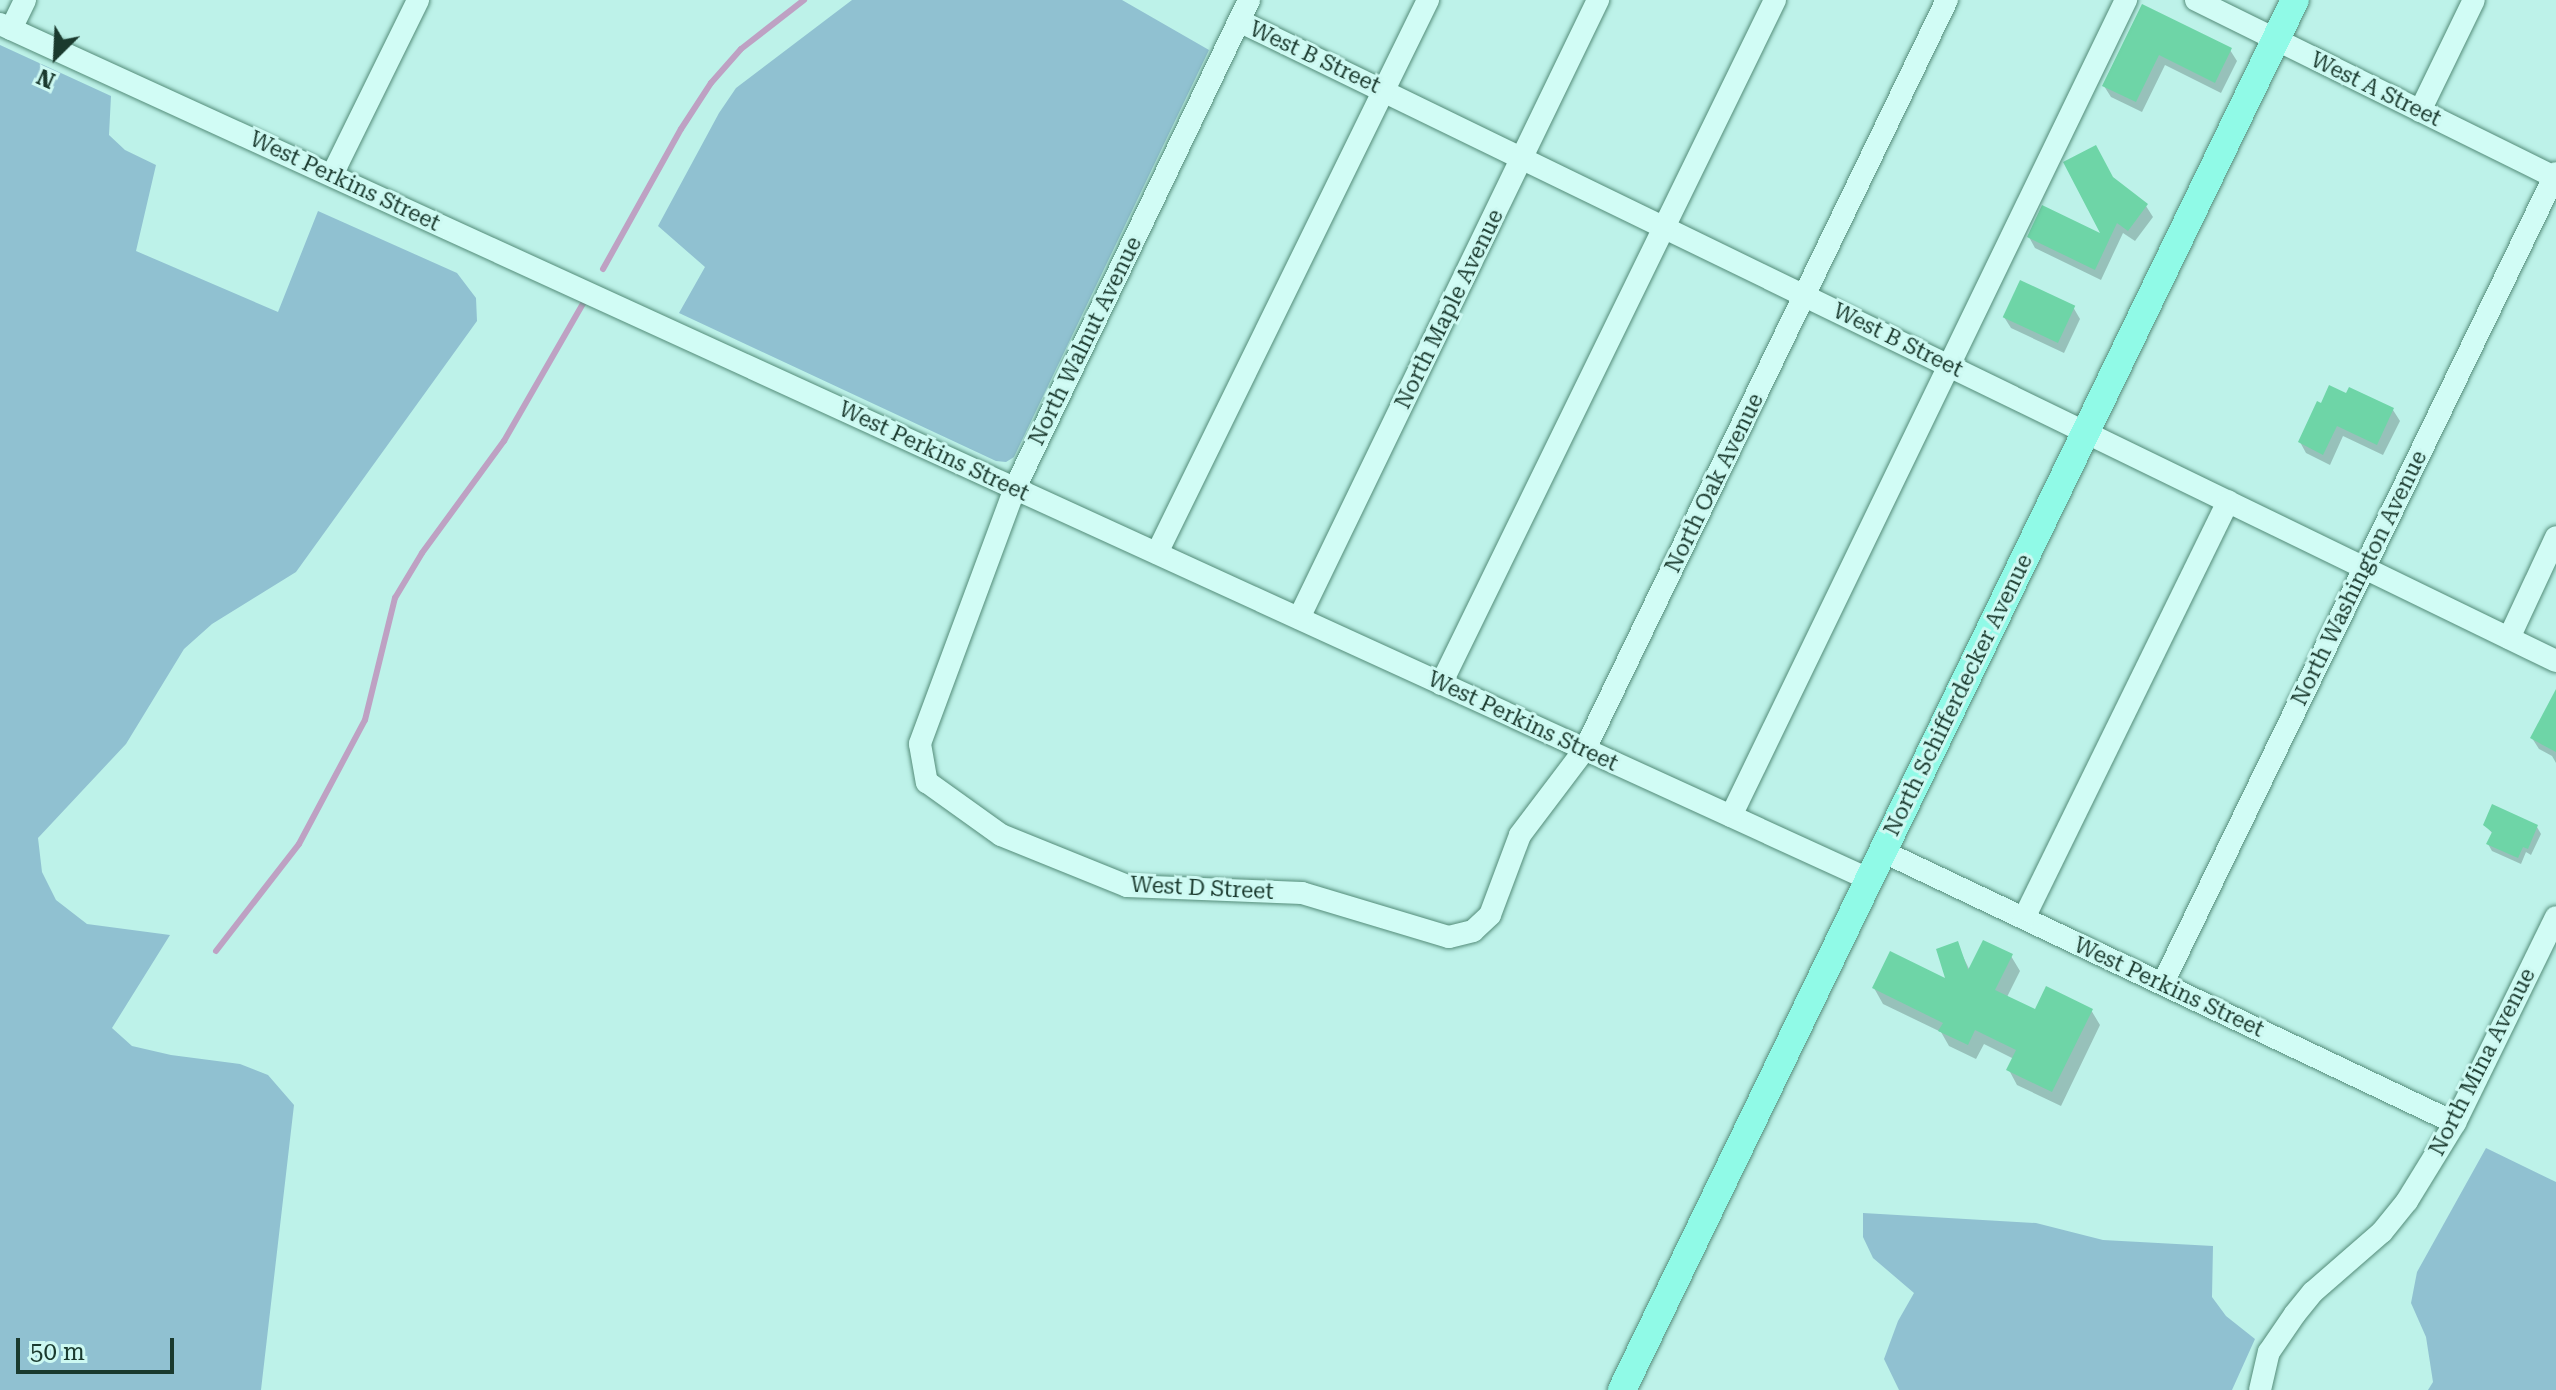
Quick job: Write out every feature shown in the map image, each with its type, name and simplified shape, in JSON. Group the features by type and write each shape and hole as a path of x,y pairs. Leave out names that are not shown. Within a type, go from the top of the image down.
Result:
{"main road":[{"name":"North Schifferdecker Avenue","path":"1622,1390 2295,0"}],"street":[{"path":"5,26 25,0"},
{"path":"332,175 418,0"},
{"name":"North Walnut Avenue","path":"927,782 920,744 1015,488 1249,0"},
{"path":"1157,553 1428,0"},
{"name":"North Maple Avenue","path":"1299,618 1598,0"},
{"path":"1441,684 1667,227 1775,0"},
{"name":"North Oak Avenue","path":"1449,937 1473,931 1490,915 1520,835 1585,749 1947,0"},
{"path":"1731,816 2126,0"},
{"name":"West A Street","path":"2196,0 2555,176"},
{"path":"2420,111 2474,0"},
{"name":"West B Street","path":"1239,21 2556,661"},
{"name":"West Perkins Street","path":"5,26 1868,879"},
{"name":"North Washington Avenue","path":"2163,983 2555,176"},
{"path":"2024,918 2228,501"},
{"path":"2509,638 2556,537"},
{"name":"West D Street","path":"927,782 1001,835 1127,886 1302,893 1449,937"},
{"name":"West Perkins Street","path":"1882,851 2455,1123"},
{"name":"North Mina Avenue","path":"2260,1390 2265,1362 2282,1331 2313,1292 2393,1220 2455,1123 2556,917"}],"shaded area":[{"path":"852,0 1122,0 1209,50 1014,457 1006,462 996,461 679,313 705,267 658,226 719,113 736,88"},
{"path":"0,45 111,96 109,135 125,150 156,165 136,251 278,312 318,211 457,273 476,298 477,321 296,572 212,624 184,649 126,744 38,838 42,872 56,900 87,924 170,935 112,1028 132,1046 171,1055 240,1064 268,1075 294,1105 261,1390 0,1390"},
{"path":"2486,1148 2556,1182 2556,1390 2428,1390 2433,1382 2426,1337 2411,1303 2417,1272"},
{"path":"1863,1213 2036,1223 2103,1240 2213,1246 2212,1297 2226,1316 2255,1339 2232,1390 1899,1390 1884,1359 1898,1321 1914,1293 1873,1258 1863,1237"}],"building":[{"path":"2142,4 2232,48 2215,83 2159,55 2136,102 2102,86"},
{"path":"2096,145 2113,177 2148,204 2128,231 2117,223 2095,270 2027,237 2042,205 2100,233 2063,162"},
{"path":"2020,280 2075,306 2058,343 2003,317"},
{"path":"2329,385 2346,393 2349,387 2394,408 2377,445 2337,426 2323,455 2298,442 2317,401 2321,403"},
{"path":"2556,689 2556,752 2530,738"},
{"path":"2492,804 2538,825 2528,849 2523,847 2518,858 2486,844 2492,832 2483,825"},
{"path":"1983,940 2013,954 1995,990 2035,1009 2046,986 2093,1009 2052,1092 2006,1070 2016,1050 1975,1030 1968,1045 1938,1031 1943,1023 1872,988 1890,951 1945,978 1936,949 1958,941 1968,970"}],"waterway":[{"path":"603,269 681,129 711,83 741,49 804,0"},
{"path":"216,951 299,844 365,720 395,598 422,553 504,441 584,302"}]}
